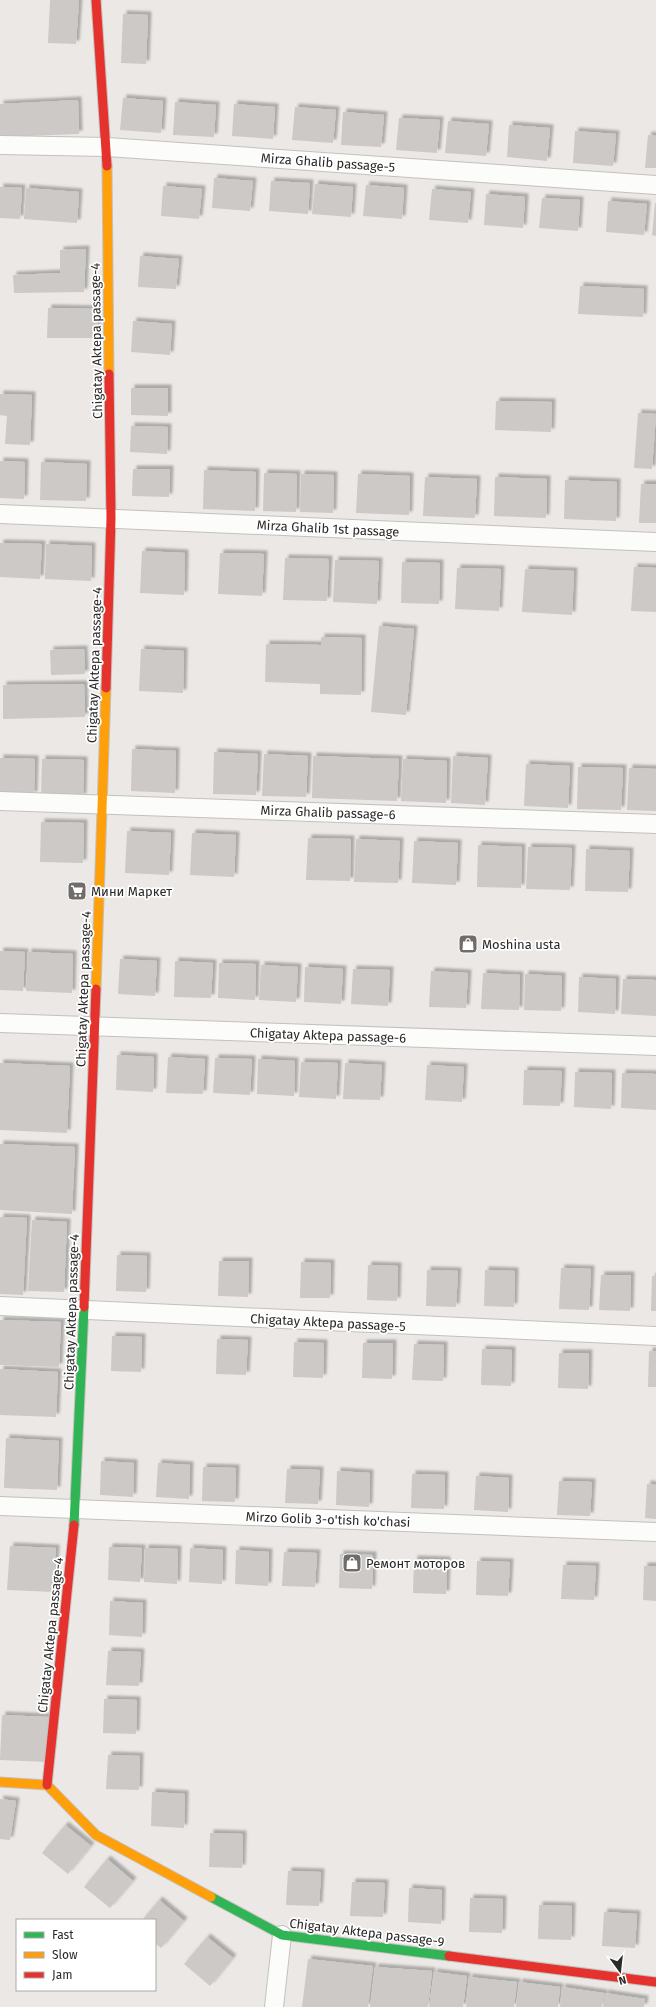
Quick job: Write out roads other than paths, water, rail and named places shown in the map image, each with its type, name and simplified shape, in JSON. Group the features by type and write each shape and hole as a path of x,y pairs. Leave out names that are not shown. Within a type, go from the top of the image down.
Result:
{"street":[{"name":"Chigatay Aktepa passage-4","path":"47,1785 76,1509 103,804 111,518 107,147 96,0"},
{"name":"Mirza Ghalib passage-5","path":"0,145 107,147 656,185"},
{"name":"Mirza Ghalib 1st passage","path":"0,514 656,542"},
{"name":"Mirza Ghalib passage-6","path":"0,801 656,824"},
{"name":"Chigatay Aktepa passage-6","path":"0,1023 656,1046"},
{"name":"Chigatay Aktepa passage-5","path":"0,1306 656,1336"},
{"name":"Mirzo Golib 3-o'tish ko'chasi","path":"0,1506 656,1532"},
{"path":"0,1782 47,1785"},
{"name":"Chigatay Aktepa passage-9","path":"47,1785 96,1835 282,1935 656,1982"},
{"path":"274,2007 282,1935"}],"place":[{"name":"Мини Маркет","path":"77,891"},
{"name":"Moshina usta","path":"468,944"},
{"name":"Ремонт моторов","path":"352,1563"}]}
